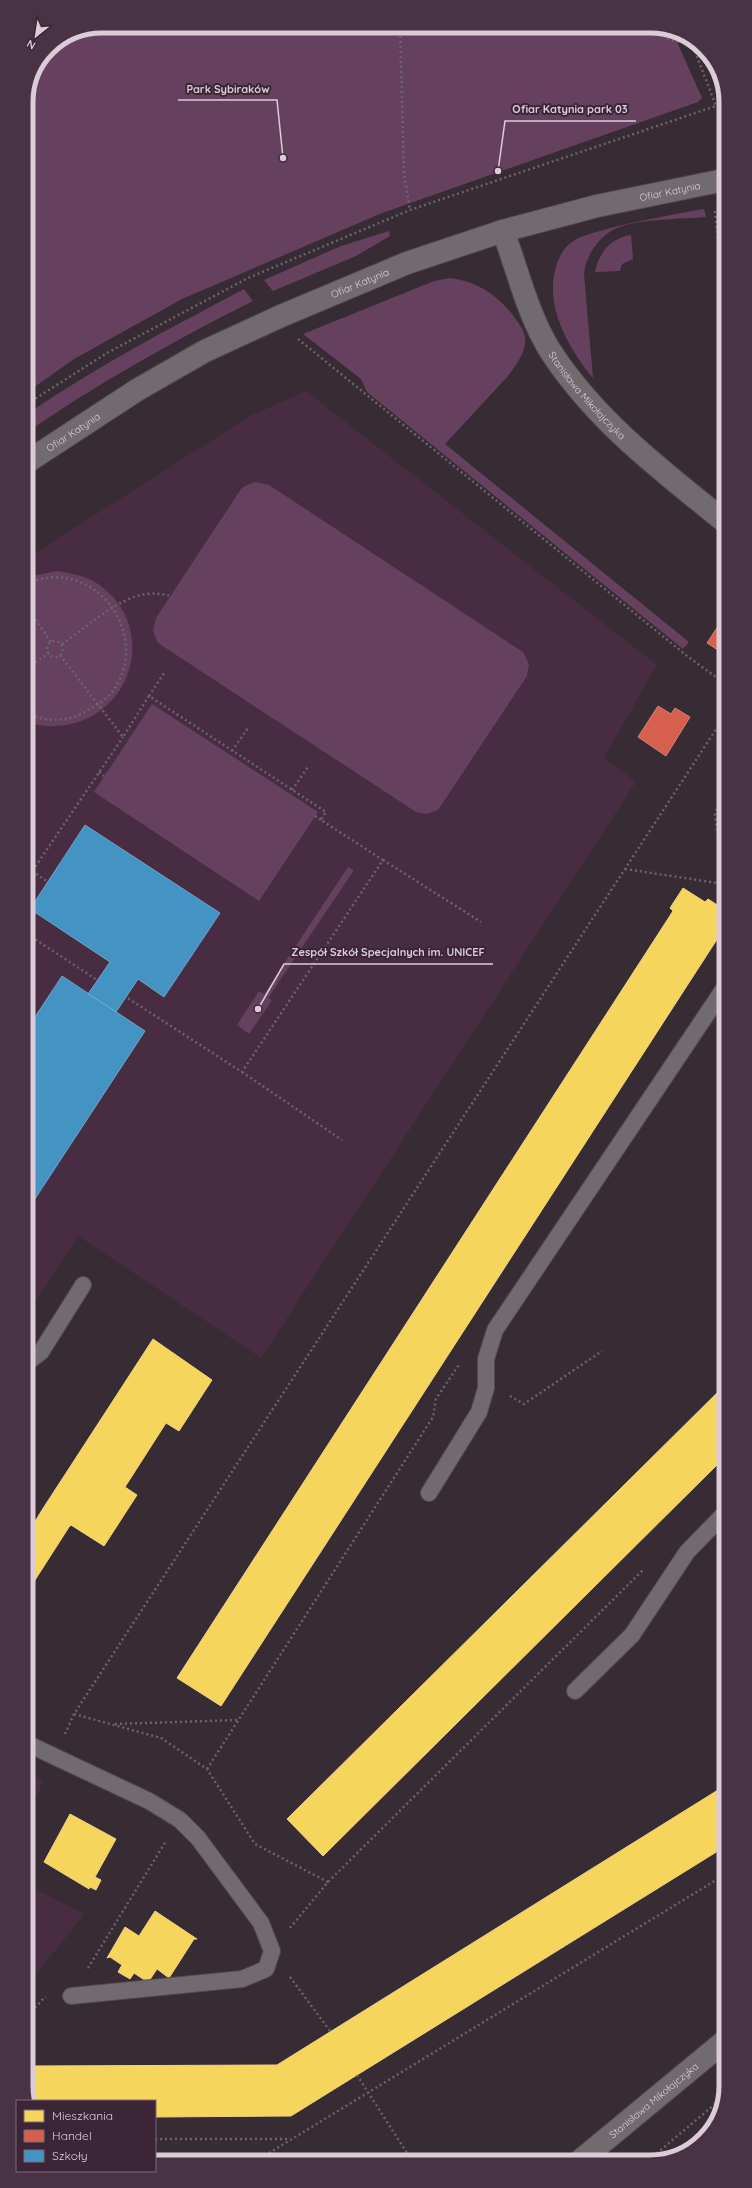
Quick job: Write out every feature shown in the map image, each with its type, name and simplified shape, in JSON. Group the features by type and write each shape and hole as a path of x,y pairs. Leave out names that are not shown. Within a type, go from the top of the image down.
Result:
{"street":[{"name":"Ofiar Katynia","path":"33,458 137,390 205,351 281,316 407,263 503,231 597,206 719,181"},
{"name":"Stanisława Mikołajczyka","path":"503,231 530,310 548,345 593,407 635,448 719,517"},
{"name":"Stanisława Mikołajczyka","path":"587,2155 719,2046"}],"lane":[{"path":"429,1493 479,1412 486,1382 486,1359 495,1330 719,996"},
{"path":"33,1358 41,1352 83,1285"},
{"path":"575,1692 632,1635 687,1552 719,1519"},
{"path":"33,1746 149,1801 180,1820 198,1838 261,1923 272,1951 266,1969 242,1979 71,1996"}],"path":[{"path":"400,33 404,174 410,210"},
{"path":"663,34 667,39 689,45"},
{"path":"33,400 107,353 248,278 410,210 716,106 694,49"},
{"path":"714,206 719,249"},
{"path":"298,339 681,651 719,679"},
{"path":"33,582 57,577 78,581 98,592 114,608 123,628 126,650 122,672 112,692 98,705 76,717 54,720 33,716"},
{"path":"62,644 114,608 135,596 145,594 171,596"},
{"path":"33,616 51,642"},
{"path":"57,641 62,644 63,650 60,655 54,657 49,653 47,647 51,642 57,641"},
{"path":"33,664 49,653"},
{"path":"60,655 122,737"},
{"path":"33,870 164,673"},
{"path":"149,696 326,812 321,820"},
{"path":"328,1882 255,1844 207,1770 161,1738 74,1714 719,725"},
{"path":"232,751 248,728"},
{"path":"292,790 308,767"},
{"path":"99,772 104,776"},
{"path":"719,803 714,814 719,850"},
{"path":"315,816 481,922"},
{"path":"242,1072 383,860"},
{"path":"625,869 719,884"},
{"path":"33,872 48,882"},
{"path":"33,938 97,980"},
{"path":"126,997 242,1072 342,1140"},
{"path":"458,1366 524,1404 602,1351"},
{"path":"330,2031 272,1951 328,1882 647,1565"},
{"path":"112,1724 239,1720"},
{"path":"33,2009 44,1998 71,1996 180,1820"},
{"path":"266,2155 719,1877"},
{"path":"357,2075 409,2155"},
{"path":"656,2154 716,2103"},
{"path":"156,2139 291,2139"}],"shaded area":[{"path":"102,33 655,33 675,37 702,98 698,102 382,213 182,299 74,359 33,388 34,88 38,75 51,56 56,56 56,51 75,38 88,34"},
{"path":"704,209 706,217 648,221 617,228 599,241 590,253 584,274 593,378 575,354 561,326 556,312 553,297 553,282 560,256 569,244 583,236 595,232 640,221"},
{"path":"389,231 390,236 356,256 273,291 264,280 341,246"},
{"path":"631,235 633,259 622,264 620,271 595,272 599,259 611,243 617,239"},
{"path":"450,278 469,282 495,296 509,310 520,325 525,337 525,342 523,353 508,376 445,444 689,642 683,649 367,392 361,379 303,334 434,281"},
{"path":"244,289 253,301 138,363 82,396 33,428 33,410 134,348"},
{"path":"306,391 657,665 604,758 636,782 261,1358 78,1236 33,1306 33,554 250,416"},
{"path":"255,482 269,485 523,652 529,664 527,676 438,810 427,814 416,812 158,643 153,631 156,618 241,489"},
{"path":"57,571 75,574 92,580 102,587 119,605 129,625 132,646 130,668 121,688 108,705 89,718 66,725 56,726 33,723 33,576"},
{"path":"152,704 318,812 259,901 94,792"},
{"path":"348,867 354,870 268,998 272,1000 249,1034 237,1025 259,991 264,994"},
{"path":"33,1775 44,1780 33,1804"},
{"path":"33,1888 85,1914 33,1978"}],"building: Mieszkania":[{"path":"683,888 705,902 708,899 719,906 719,936 221,1706 177,1678 673,911 670,908"},
{"path":"153,1339 212,1380 179,1431 166,1423 125,1487 137,1495 104,1546 71,1525 69,1527 42,1510"},
{"path":"719,1391 719,1463 323,1856 287,1819"},
{"path":"42,1510 69,1527 33,1583 33,1525"},
{"path":"719,1789 719,1850 291,2116 156,2117 156,2100 35,2100 33,2066 277,2065"},
{"path":"70,1814 116,1839 95,1877 101,1880 96,1890 90,1887 89,1889 44,1862"},
{"path":"155,1911 197,1939 194,1939 169,1978 157,1969 147,1984 146,1981 134,1973 130,1979 118,1972 122,1965 110,1957 107,1958 125,1927 139,1936"}],"building: Handel":[{"path":"719,625 719,651 707,643"},
{"path":"658,706 671,714 675,708 690,717 666,756 638,737"}],"building: Szkoły":[{"path":"85,825 220,913 164,997 138,979 116,1012 88,994 110,962 33,911 33,904"},
{"path":"62,976 145,1031 33,1202 33,1020"}],"place":[{"name":"Park Sybiraków","path":"283,158"},
{"name":"Ofiar Katynia park 03","path":"498,171"},
{"name":"Zespół Szkół Specjalnych im. UNICEF","path":"258,1009"}]}
